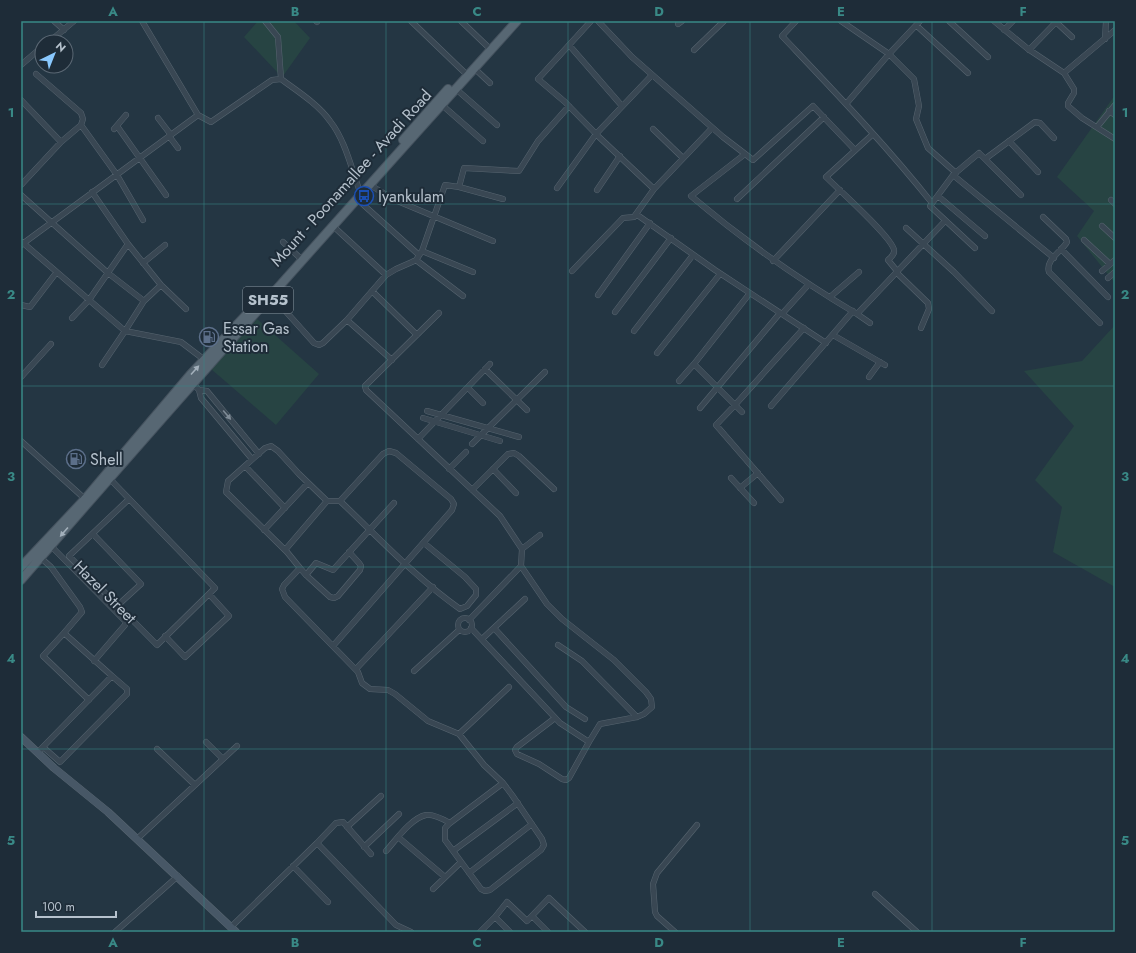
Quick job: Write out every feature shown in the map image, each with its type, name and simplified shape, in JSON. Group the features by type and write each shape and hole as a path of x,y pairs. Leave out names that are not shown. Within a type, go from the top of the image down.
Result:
{"main road":[{"name":"Mount - Poonamallee - Avadi Road","path":"21,580 192,383 207,362 272,296 464,72 510,21"},
{"name":"Mount - Poonamallee - Avadi Road","path":"21,567 37,548 85,499 299,257 359,194 370,185 517,21"}],"street":[{"path":"54,21 64,30"},
{"path":"59,34 74,21"},
{"path":"142,21 198,115 211,122 272,80 281,79 320,109 331,121 345,149 359,194 421,253 473,272"},
{"path":"265,21 278,37 281,79"},
{"path":"411,21 464,72"},
{"path":"461,21 488,46"},
{"path":"591,21 538,79 569,106 654,189"},
{"path":"598,21 632,57 652,75 712,128 753,160 813,106 855,150"},
{"path":"694,50 724,21"},
{"path":"796,21 782,36 902,166 932,203"},
{"path":"841,21 888,54 914,79 919,106 916,119 928,148 954,174 1054,258"},
{"path":"846,104 888,54 917,26 920,21"},
{"path":"949,21 988,57"},
{"path":"994,21 1029,50 1064,73 1074,89 1074,93 1068,102 1068,106 1082,118 1115,139"},
{"path":"1004,30 1013,21"},
{"path":"1105,39 1106,21"},
{"path":"1029,50 1056,22 1072,37"},
{"path":"917,26 968,73"},
{"path":"1064,73 1115,30"},
{"path":"569,45 622,106"},
{"path":"21,65 34,54"},
{"path":"474,68 490,83"},
{"path":"21,186 61,142 81,125 83,118 81,113 36,74"},
{"path":"557,188 596,134 652,75"},
{"path":"456,89 496,125"},
{"path":"21,100 61,142"},
{"path":"1097,127 1115,104"},
{"path":"442,105 483,141"},
{"path":"459,187 464,168 519,171 538,141 569,106"},
{"path":"1109,111 1114,115"},
{"path":"126,115 116,127 140,158 166,196"},
{"path":"198,115 22,243 125,331 181,342 207,362"},
{"path":"737,199 824,117"},
{"path":"158,118 178,148"},
{"path":"985,159 1035,122 1040,123 1054,138"},
{"path":"81,125 117,175 143,220"},
{"path":"572,271 623,218 634,216 636,214 654,189 712,128"},
{"path":"653,130 684,158"},
{"path":"873,134 826,176 886,236 894,248 893,255 888,260 928,303 929,309 921,328"},
{"path":"1009,141 1038,172"},
{"path":"975,248 930,206 954,174 979,153 1021,195"},
{"path":"745,154 691,196 773,261 870,323"},
{"path":"597,190 620,156"},
{"path":"370,185 395,200 493,241"},
{"path":"272,296 314,342 319,345 324,343 347,320 386,275 416,260 421,253 444,185 459,187 503,199"},
{"path":"773,261 840,190"},
{"path":"92,192 143,263 161,285 186,309"},
{"path":"21,195 108,273 144,300"},
{"path":"938,196 985,236"},
{"path":"636,214 720,274 826,343"},
{"path":"1043,217 1066,239 1066,244 1049,263 1049,272 1100,323"},
{"path":"771,406 833,334 945,221"},
{"path":"598,296 650,224"},
{"path":"333,226 386,275"},
{"path":"1102,226 1115,238"},
{"path":"906,228 954,272 992,311"},
{"path":"615,312 671,238"},
{"path":"1084,240 1110,264"},
{"path":"283,242 299,257"},
{"path":"72,318 89,300 128,244"},
{"path":"143,263 165,245"},
{"path":"1061,249 1108,297"},
{"path":"634,332 693,255"},
{"path":"416,260 463,296"},
{"path":"1102,270 1115,260"},
{"path":"830,297 859,272"},
{"path":"1108,278 1115,272"},
{"path":"21,305 30,307 56,273"},
{"path":"656,353 720,274"},
{"path":"700,408 781,313 809,284"},
{"path":"102,365 144,300 161,285"},
{"path":"372,291 417,335"},
{"path":"679,382 750,293"},
{"path":"439,313 368,382 365,386 366,390 500,516 522,549 521,566 547,604 562,619 614,660 651,699 652,707 644,714 600,724 569,778 566,780 539,764 517,754 515,750 555,718"},
{"path":"347,320 392,360"},
{"path":"781,500 716,425 804,328"},
{"path":"833,334 885,365"},
{"path":"21,377 51,344"},
{"path":"869,377 880,362"},
{"path":"418,440 490,364"},
{"path":"694,364 742,412"},
{"path":"485,369 526,410"},
{"path":"472,444 545,372"},
{"path":"192,383 199,390 201,398 252,459"},
{"path":"468,388 483,403"},
{"path":"199,390 206,391 259,454"},
{"path":"427,411 518,437"},
{"path":"423,418 500,441"},
{"path":"21,441 85,499"},
{"path":"349,552 361,566 360,570 338,596 334,598 330,597 226,492 228,481 265,448 271,446 278,451 308,483 328,501 340,501 406,564 433,587 460,609 467,606 476,595 476,589 466,577 424,543"},
{"path":"333,646 424,543 452,510 454,504 451,499 396,453 389,451 383,454 340,501"},
{"path":"449,468 466,452"},
{"path":"472,490 508,454 514,453 554,489"},
{"path":"245,466 285,508"},
{"path":"493,469 516,493"},
{"path":"740,488 758,473"},
{"path":"731,478 754,503"},
{"path":"110,479 215,588 209,594 229,616 185,657 165,636"},
{"path":"264,530 308,483"},
{"name":"Hazel Street","path":"129,500 69,556 157,645 209,594"},
{"path":"284,550 328,501"},
{"path":"306,574 316,563 333,570 394,503"},
{"path":"93,534 141,584 117,606"},
{"path":"522,549 540,535"},
{"path":"51,546 125,621 125,625 94,661"},
{"path":"41,558 51,567 82,612 43,656 89,700"},
{"path":"469,620 521,566"},
{"path":"300,568 284,585 282,589 285,596 356,669 362,683 370,688 388,690 428,721 459,734 484,765 503,783 542,839 544,845 541,850 490,890 485,891 481,889 445,840 445,828 503,783"},
{"path":"356,669 433,587"},
{"path":"482,639 525,599"},
{"path":"460,630 458,626 459,621 463,618 469,620 472,624 472,628 555,718 560,723 589,742"},
{"path":"460,630 466,632 472,628"},
{"path":"494,628 566,707 585,719"},
{"path":"414,671 460,630"},
{"path":"54,768 127,694 127,689 64,633"},
{"path":"558,645 582,661 636,717"},
{"path":"40,749 112,676"},
{"path":"459,734 508,687"},
{"path":"21,737 60,762"},
{"path":"206,742 223,759"},
{"path":"137,838 237,746"},
{"path":"40,749 54,768 137,838 234,930 293,866 336,823 343,822 371,854"},
{"path":"157,749 195,785"},
{"path":"347,827 381,796"},
{"path":"453,851 518,803"},
{"path":"364,847 399,814"},
{"path":"386,851 416,819 427,815 441,818 450,823"},
{"path":"469,872 532,824"},
{"path":"675,932 657,916 655,912 653,884 657,873 697,825"},
{"path":"398,837 445,877"},
{"path":"317,843 396,925 411,932"},
{"path":"433,889 461,862"},
{"path":"293,866 328,902"},
{"path":"115,932 178,876"},
{"path":"875,894 917,932"},
{"path":"480,932 507,902 527,921 549,898 586,932"},
{"path":"532,916 548,932"},
{"path":"495,917 510,932"}],"green space":[{"path":"258,21 262,21 271,30 277,41 278,73 244,37"},
{"path":"268,21 294,21 310,38 283,76 280,35"},
{"path":"1115,95 1115,283 1077,236 1094,211 1057,177"},
{"path":"257,319 319,374 276,425 211,369"},
{"path":"1115,325 1115,587 1053,552 1062,507 1035,480 1074,426 1024,371 1082,361"}],"place":[{"name":"Iyankulam","path":"364,196"},
{"name":"Essar Gas Station","path":"209,337"},
{"name":"Shell","path":"76,459"}]}
